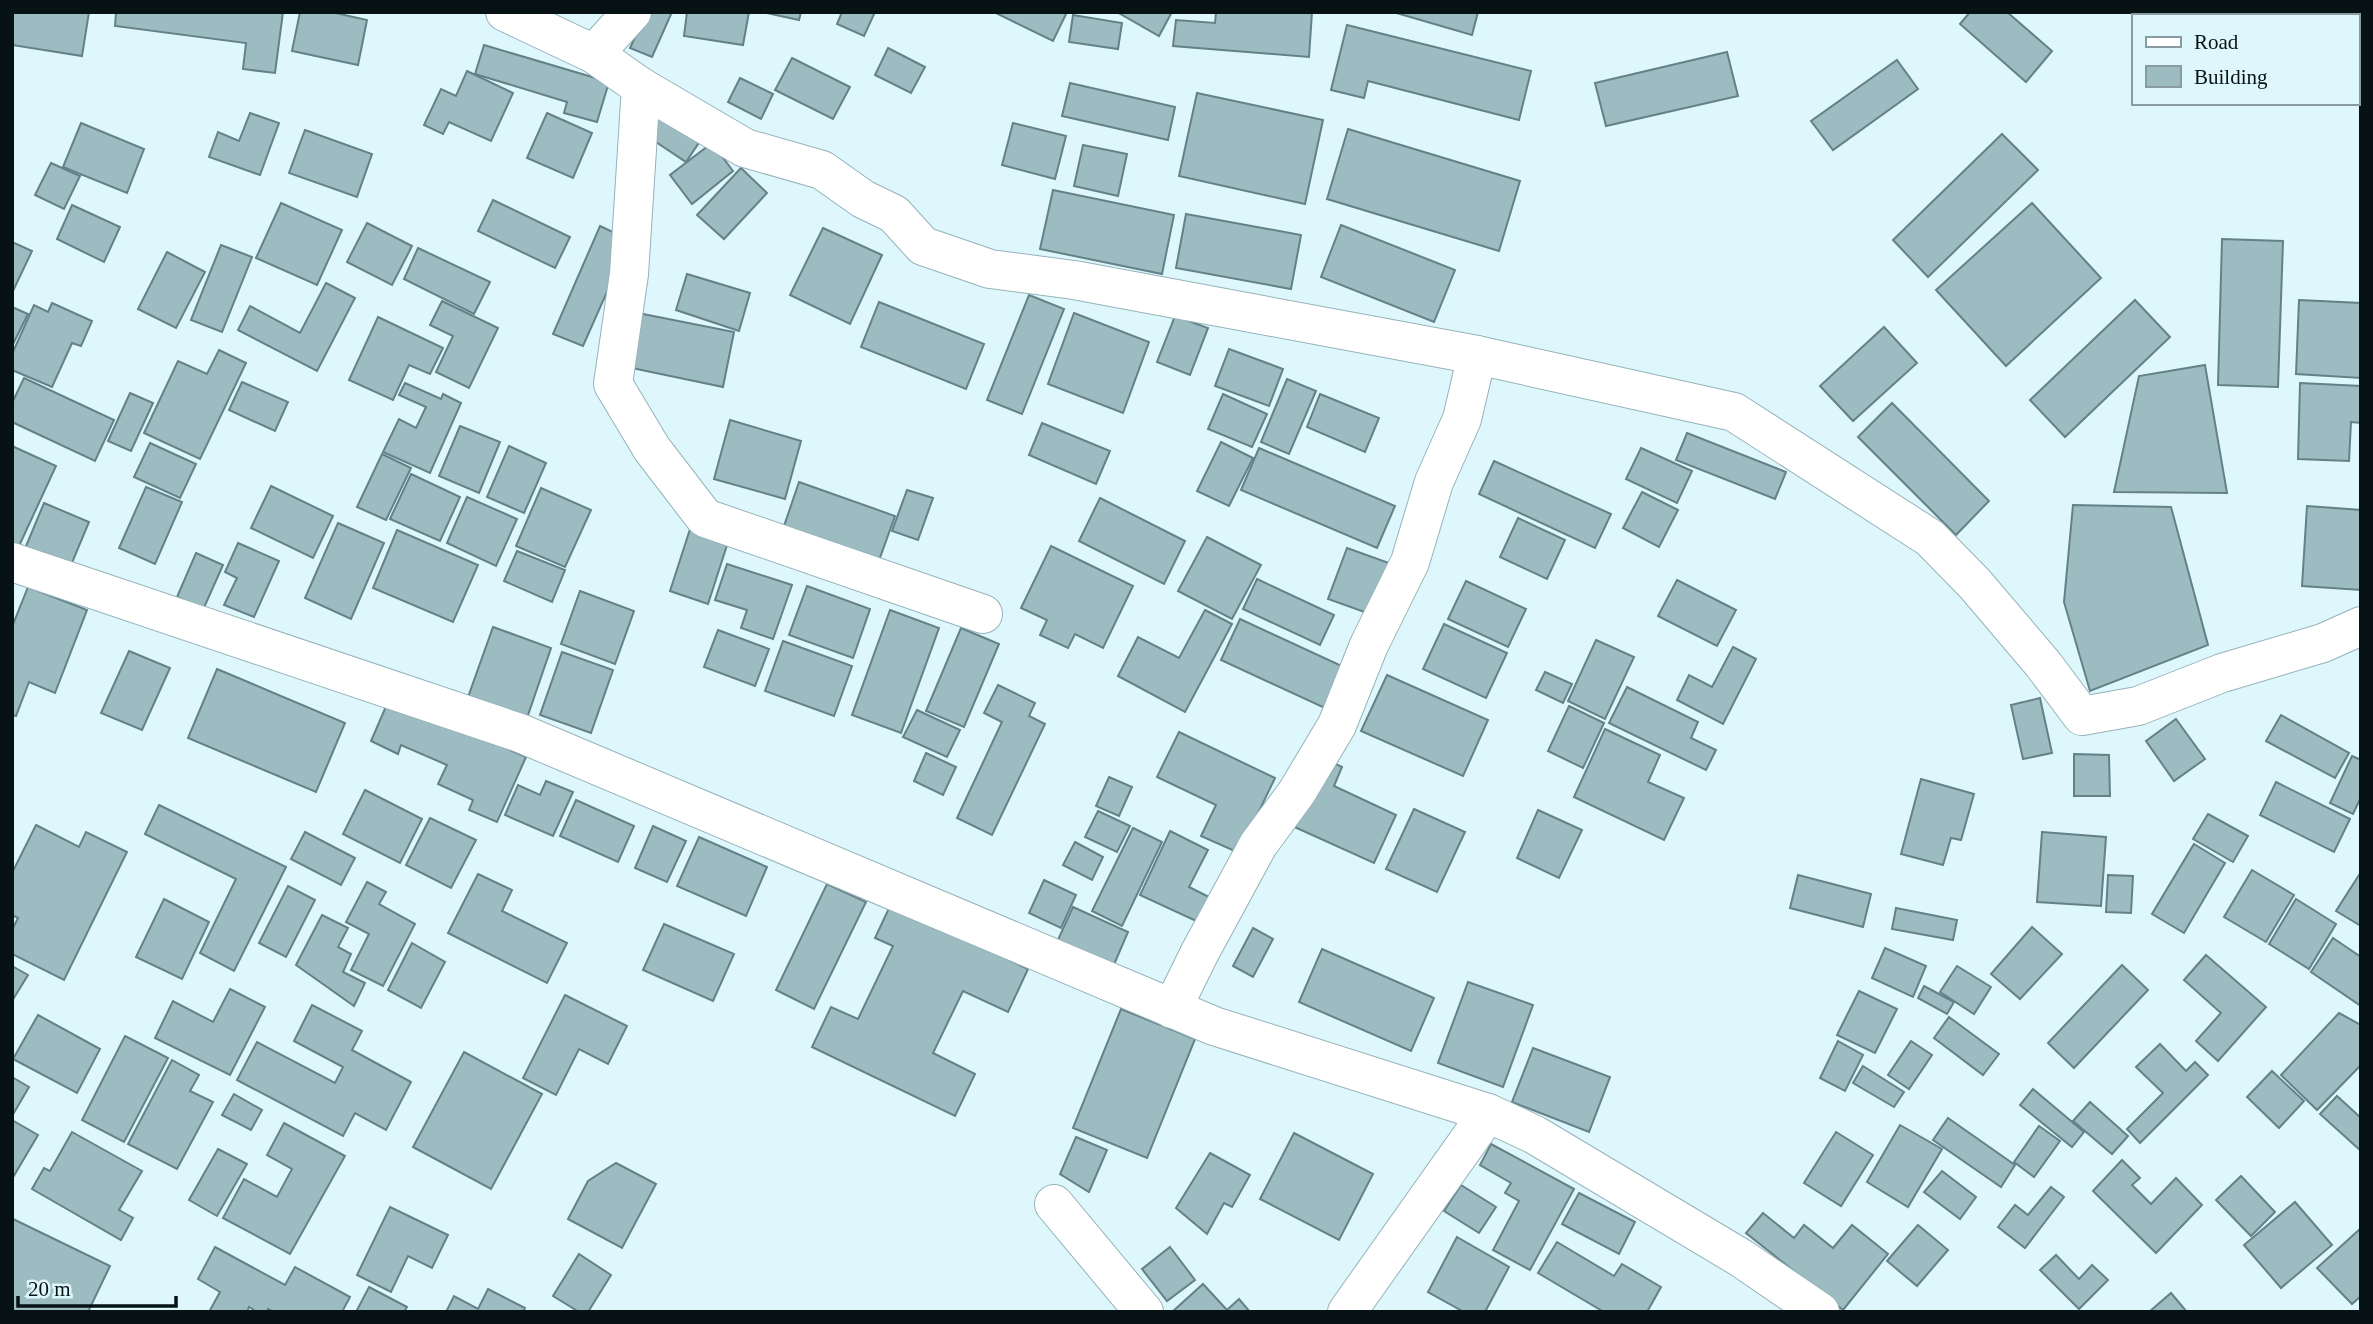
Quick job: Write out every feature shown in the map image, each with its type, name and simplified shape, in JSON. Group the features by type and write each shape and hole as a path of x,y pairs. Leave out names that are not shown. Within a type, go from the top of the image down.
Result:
{"street":[{"path":"505,12 594,54 641,87 746,148 822,170 863,199 894,214 923,246 990,269 1074,280 1477,355 1734,412 1930,538 1975,584 2043,664 2082,716 2138,706 2222,673 2323,643 2361,626"},
{"path":"594,54 632,12"},
{"path":"641,87 629,274 612,384 652,449 705,518 982,614"},
{"path":"1172,1009 1258,845 1297,792 1337,724 1369,645 1410,562 1434,482 1462,419 1477,355"},
{"path":"12,562 520,733 1214,1026 1488,1113 1535,1135 1730,1251 1820,1312"},
{"path":"1347,1312 1488,1113"},
{"path":"1054,1204 1144,1312"}],"building":[{"path":"12,12 89,12 82,56 12,45"},
{"path":"116,12 283,12 275,73 243,69 246,43 115,26"},
{"path":"300,12 331,12 367,20 358,65 292,51"},
{"path":"647,12 672,12 652,57 630,48"},
{"path":"687,12 749,12 743,45 684,36"},
{"path":"762,12 801,12 799,20"},
{"path":"842,12 875,12 864,36 837,24"},
{"path":"994,12 1067,12 1053,41"},
{"path":"1117,12 1172,12 1159,36"},
{"path":"1216,12 1312,12 1309,57 1173,46 1176,20 1215,23"},
{"path":"1393,12 1478,12 1472,35"},
{"path":"1970,12 2007,12 2052,51 2026,82 1960,24"},
{"path":"1073,15 1122,23 1118,49 1069,42"},
{"path":"1347,25 1531,71 1519,120 1368,81 1364,98 1331,90"},
{"path":"484,45 609,82 597,122 564,113 567,102 475,74"},
{"path":"888,48 925,67 911,93 875,75"},
{"path":"1727,52 1738,96 1606,126 1595,83"},
{"path":"792,58 850,87 833,119 775,90"},
{"path":"1897,60 1918,89 1833,150 1811,121"},
{"path":"467,71 513,93 491,141 449,122 443,134 424,125 441,89 456,96"},
{"path":"740,78 773,94 761,119 728,102"},
{"path":"1070,83 1175,107 1168,140 1062,116"},
{"path":"1197,93 1323,120 1305,204 1179,176"},
{"path":"660,110 702,138 686,162 644,134"},
{"path":"250,113 279,123 260,175 209,157 218,132 239,141"},
{"path":"547,113 592,133 573,178 527,158"},
{"path":"81,123 144,149 127,193 63,167"},
{"path":"1013,123 1066,136 1055,179 1002,165"},
{"path":"1348,129 1520,181 1499,251 1327,199"},
{"path":"305,130 372,154 357,197 289,173"},
{"path":"2002,134 2038,170 1928,277 1893,240"},
{"path":"712,143 733,171 692,204 670,175"},
{"path":"1083,145 1127,154 1118,196 1074,186"},
{"path":"51,163 80,176 64,209 35,195"},
{"path":"741,168 767,193 724,239 697,215"},
{"path":"1053,190 1174,215 1162,274 1040,249"},
{"path":"493,200 570,237 555,268 478,231"},
{"path":"281,203 342,230 317,285 256,258"},
{"path":"2032,203 2101,278 2006,366 1936,290"},
{"path":"72,205 120,227 104,262 57,239"},
{"path":"1186,214 1301,235 1291,289 1176,268"},
{"path":"367,223 412,246 392,285 347,262"},
{"path":"1341,225 1455,270 1434,322 1321,277"},
{"path":"600,226 630,240 583,346 553,334"},
{"path":"823,228 882,255 850,324 790,295"},
{"path":"2222,239 2283,241 2278,387 2218,385"},
{"path":"12,242 32,251 13,291 12,291"},
{"path":"221,245 252,257 222,332 191,320"},
{"path":"418,248 490,282 474,314 404,279"},
{"path":"167,252 205,272 176,328 138,309"},
{"path":"687,274 750,293 739,331 676,310"},
{"path":"326,283 355,298 317,371 238,330 250,306 300,333"},
{"path":"1029,295 1064,309 1022,414 987,400"},
{"path":"2135,300 2170,337 2065,437 2030,400"},
{"path":"2299,300 2361,303 2361,378 2296,374"},
{"path":"442,301 498,328 469,388 436,372 453,336 430,325"},
{"path":"879,302 984,344 966,389 861,347"},
{"path":"52,303 92,321 81,346 72,343 52,387 12,370 12,354 34,305 48,312"},
{"path":"12,307 28,314 12,346"},
{"path":"638,313 734,332 723,387 627,367"},
{"path":"1074,313 1149,342 1123,413 1048,384"},
{"path":"1175,316 1208,328 1190,375 1157,362"},
{"path":"378,317 443,348 430,374 409,365 393,400 349,380"},
{"path":"1884,327 1917,363 1853,421 1820,386"},
{"path":"1229,349 1283,369 1269,406 1215,386"},
{"path":"219,350 246,363 200,459 144,433 178,361 207,374"},
{"path":"2205,365 2227,493 2114,492 2139,376"},
{"path":"24,378 114,420 95,461 12,422 12,403"},
{"path":"1287,379 1316,391 1289,454 1261,442"},
{"path":"242,382 288,402 275,431 229,410"},
{"path":"405,383 441,399 443,394 461,403 430,473 383,452 399,419 416,428 426,407 399,395"},
{"path":"2300,383 2361,386 2361,423 2351,422 2349,461 2298,459"},
{"path":"130,393 153,403 131,451 108,441"},
{"path":"1223,394 1267,414 1252,447 1208,429"},
{"path":"1320,394 1379,418 1365,452 1307,427"},
{"path":"1892,403 1989,501 1956,535 1858,437"},
{"path":"730,420 801,441 785,499 714,479"},
{"path":"1042,423 1110,451 1096,484 1029,455"},
{"path":"460,426 500,442 479,493 439,476"},
{"path":"1687,433 1786,472 1775,499 1676,460"},
{"path":"1221,442 1253,458 1229,506 1197,491"},
{"path":"150,443 196,464 180,498 134,477"},
{"path":"12,446 56,466 19,546 12,542"},
{"path":"509,446 546,463 524,513 487,497"},
{"path":"1259,448 1395,506 1377,548 1241,490"},
{"path":"1641,448 1692,471 1677,503 1626,479"},
{"path":"382,454 411,468 386,520 357,507"},
{"path":"1494,461 1611,514 1595,548 1479,494"},
{"path":"411,474 460,497 440,541 390,519"},
{"path":"799,482 895,516 877,566 782,532"},
{"path":"271,486 333,516 313,558 251,528"},
{"path":"146,487 182,502 155,564 119,548"},
{"path":"541,488 591,510 565,567 516,546"},
{"path":"907,490 933,498 918,540 892,531"},
{"path":"1642,492 1678,510 1659,547 1623,528"},
{"path":"467,497 517,519 496,566 447,543"},
{"path":"1100,498 1185,541 1164,584 1079,541"},
{"path":"44,503 89,522 69,570 24,551"},
{"path":"2073,505 2171,507 2208,645 2090,691 2064,602"},
{"path":"2307,506 2361,510 2361,590 2302,586"},
{"path":"1518,518 1565,540 1547,579 1500,557"},
{"path":"338,523 384,543 351,619 305,598"},
{"path":"692,523 730,536 708,604 670,591"},
{"path":"397,530 478,565 453,622 373,588"},
{"path":"1207,537 1261,565 1232,619 1178,591"},
{"path":"238,543 279,561 254,617 224,605 237,578 225,572"},
{"path":"1051,546 1133,586 1103,648 1075,634 1068,648 1040,635 1047,620 1021,608"},
{"path":"1347,548 1389,563 1370,614 1328,599"},
{"path":"517,551 565,570 552,602 504,581"},
{"path":"196,553 223,565 203,610 177,597"},
{"path":"727,564 792,585 773,639 741,628 747,610 715,600"},
{"path":"1257,579 1334,615 1320,645 1243,609"},
{"path":"1677,580 1736,610 1717,646 1658,616"},
{"path":"1466,581 1526,609 1508,647 1448,619"},
{"path":"807,586 870,609 853,658 789,635"},
{"path":"28,587 87,610 55,693 29,682 16,716 12,715 12,627"},
{"path":"580,591 634,611 615,664 561,644"},
{"path":"890,610 939,628 901,733 852,715"},
{"path":"1205,610 1232,624 1185,712 1118,676 1138,637 1179,658"},
{"path":"1240,619 1346,668 1327,709 1221,660"},
{"path":"1444,624 1507,653 1486,698 1423,669"},
{"path":"493,627 551,648 526,721 467,700"},
{"path":"961,628 999,644 964,727 926,711"},
{"path":"718,630 769,649 755,686 704,667"},
{"path":"1596,640 1634,657 1605,719 1568,701"},
{"path":"783,641 852,666 834,716 765,691"},
{"path":"1733,647 1756,659 1723,724 1677,700 1689,675 1712,687"},
{"path":"129,651 170,668 142,730 101,713"},
{"path":"562,652 613,670 591,733 540,715"},
{"path":"217,669 345,723 316,792 188,738"},
{"path":"1545,672 1572,684 1563,703 1536,690"},
{"path":"1387,675 1488,720 1463,776 1361,731"},
{"path":"998,685 1035,703 1029,716 1045,724 992,835 957,818 1002,722 984,713"},
{"path":"1627,687 1698,722 1691,738 1716,750 1706,770 1609,723"},
{"path":"390,697 526,757 497,822 469,810 473,800 438,784 447,765 401,745 398,754 371,741"},
{"path":"2040,698 2052,753 2023,759 2011,705"},
{"path":"1569,706 1604,723 1583,768 1548,751"},
{"path":"917,710 960,730 947,757 903,737"},
{"path":"2281,715 2349,753 2335,778 2266,741"},
{"path":"2176,719 2205,759 2174,781 2146,741"},
{"path":"1605,729 1660,755 1648,782 1684,798 1664,840 1574,797"},
{"path":"1179,732 1275,778 1239,853 1201,836 1216,805 1157,777"},
{"path":"926,753 956,767 943,795 914,781"},
{"path":"2074,754 2109,755 2110,796 2074,796"},
{"path":"2352,756 2361,760 2361,797 2353,814 2330,803"},
{"path":"1322,757 1342,767 1334,786 1396,815 1374,863 1290,825"},
{"path":"1109,777 1132,787 1119,816 1096,806"},
{"path":"1921,779 1974,794 1961,840 1951,838 1943,865 1901,854"},
{"path":"546,781 573,792 553,836 505,815 518,785 540,795"},
{"path":"2276,782 2350,819 2334,852 2260,815"},
{"path":"365,790 422,819 400,863 343,834"},
{"path":"576,800 634,826 618,862 560,836"},
{"path":"159,805 286,867 234,971 200,953 236,879 145,834"},
{"path":"1414,809 1465,832 1437,892 1386,869"},
{"path":"1538,810 1582,830 1559,878 1517,858"},
{"path":"1098,811 1130,826 1117,852 1085,837"},
{"path":"2208,814 2248,836 2233,862 2193,839"},
{"path":"430,818 476,840 451,888 406,865"},
{"path":"36,825 79,847 86,832 127,852 64,980 12,954 12,930 18,918 12,915 12,873"},
{"path":"653,826 686,841 667,882 635,868"},
{"path":"1133,828 1162,842 1122,926 1092,911"},
{"path":"1170,831 1208,850 1189,887 1221,903 1209,927 1140,895"},
{"path":"305,832 355,858 341,885 291,859"},
{"path":"2042,832 2106,837 2101,906 2037,902"},
{"path":"699,837 767,867 746,916 677,886"},
{"path":"1075,842 1103,857 1092,880 1063,865"},
{"path":"2194,844 2225,863 2184,933 2152,914"},
{"path":"2252,870 2294,895 2266,942 2224,917"},
{"path":"2361,872 2361,926 2336,911"},
{"path":"478,874 512,890 502,911 567,943 547,983 448,933"},
{"path":"1798,875 1871,894 1863,927 1790,908"},
{"path":"2108,875 2133,876 2131,913 2106,912"},
{"path":"1044,880 1076,895 1061,928 1029,913"},
{"path":"367,882 386,892 379,904 415,924 383,986 351,970 369,934 346,922"},
{"path":"827,884 866,902 814,1009 776,990"},
{"path":"288,886 315,900 286,957 259,943"},
{"path":"164,899 209,922 182,979 136,957"},
{"path":"2296,899 2336,924 2309,969 2269,944"},
{"path":"891,904 1028,969 1008,1012 963,991 933,1053 975,1074 955,1116 812,1047 831,1007 858,1019 893,946 875,938"},
{"path":"1073,907 1128,932 1113,967 1057,942"},
{"path":"1896,908 1957,920 1953,940 1892,929"},
{"path":"322,915 348,928 338,947 351,954 343,972 365,983 354,1006 296,965"},
{"path":"664,924 734,954 713,1001 643,970"},
{"path":"2032,927 2062,954 2020,999 1991,974"},
{"path":"1253,928 1273,939 1253,977 1233,966"},
{"path":"2333,938 2361,957 2361,1006 2311,972"},
{"path":"412,943 445,962 421,1008 388,990"},
{"path":"1885,948 1926,966 1913,997 1872,978"},
{"path":"1322,949 1434,998 1411,1051 1299,1002"},
{"path":"2206,955 2266,1007 2218,1061 2196,1041 2221,1013 2184,980"},
{"path":"2122,965 2148,990 2074,1068 2048,1043"},
{"path":"12,966 28,975 12,1001"},
{"path":"1957,966 1991,987 1974,1014 1940,992"},
{"path":"1468,982 1533,1005 1503,1087 1438,1063"},
{"path":"1924,986 1954,1002 1947,1014 1918,998"},
{"path":"230,989 265,1007 230,1075 155,1038 173,1001 213,1022"},
{"path":"1859,991 1897,1009 1875,1053 1837,1035"},
{"path":"565,995 627,1026 608,1064 579,1049 556,1095 523,1078"},
{"path":"312,1005 362,1031 352,1050 411,1082 386,1130 355,1113 343,1136 237,1080 257,1042 335,1083 343,1067 294,1041"},
{"path":"1121,1009 1195,1039 1147,1158 1073,1128"},
{"path":"2339,1013 2361,1025 2361,1065 2317,1110 2281,1075"},
{"path":"38,1015 100,1049 77,1093 13,1059"},
{"path":"1949,1017 1999,1054 1983,1075 1934,1038"},
{"path":"125,1036 168,1058 124,1142 82,1120"},
{"path":"1838,1041 1863,1055 1845,1091 1820,1078"},
{"path":"1911,1041 1932,1055 1909,1089 1888,1075"},
{"path":"2160,1044 2186,1071 2195,1062 2208,1075 2140,1143 2127,1129 2163,1093 2136,1067"},
{"path":"1533,1048 1610,1077 1589,1132 1512,1102"},
{"path":"464,1052 542,1094 491,1189 413,1147"},
{"path":"172,1060 199,1075 190,1091 213,1102 177,1169 128,1144"},
{"path":"1863,1066 1904,1092 1894,1107 1853,1083"},
{"path":"2272,1071 2304,1101 2279,1128 2247,1097"},
{"path":"12,1077 29,1087 12,1116"},
{"path":"2033,1089 2084,1132 2072,1147 2020,1105"},
{"path":"234,1094 262,1110 251,1130 222,1115"},
{"path":"2337,1096 2361,1118 2361,1151 2320,1114"},
{"path":"2090,1102 2128,1136 2112,1154 2073,1121"},
{"path":"1948,1118 2015,1165 2001,1187 1933,1140"},
{"path":"12,1120 38,1135 12,1179"},
{"path":"284,1123 345,1156 290,1254 223,1218 244,1179 277,1197 292,1169 267,1155"},
{"path":"1900,1125 1942,1149 1908,1207 1867,1182"},
{"path":"2039,1126 2060,1141 2034,1177 2014,1162"},
{"path":"72,1132 142,1171 119,1210 133,1218 121,1240 32,1189 44,1168 50,1171"},
{"path":"1836,1132 1873,1155 1841,1206 1804,1183"},
{"path":"1294,1133 1373,1174 1339,1240 1260,1199"},
{"path":"1076,1137 1107,1150 1089,1192 1060,1174"},
{"path":"1491,1144 1574,1189 1530,1270 1493,1250 1519,1201 1505,1193 1511,1183 1480,1165"},
{"path":"218,1149 247,1164 217,1216 189,1200"},
{"path":"1210,1153 1250,1175 1232,1207 1224,1203 1207,1234 1176,1208"},
{"path":"2122,1160 2140,1178 2132,1185 2151,1204 2176,1178 2202,1205 2156,1253 2093,1191"},
{"path":"616,1163 656,1184 622,1248 568,1219 588,1181"},
{"path":"1942,1171 1976,1197 1960,1219 1924,1192"},
{"path":"2241,1176 2275,1212 2251,1236 2216,1200"},
{"path":"1461,1185 1496,1207 1479,1233 1444,1211"},
{"path":"2051,1187 2064,1197 2025,1248 1998,1227 2015,1205 2028,1215"},
{"path":"1579,1193 1635,1222 1619,1254 1562,1224"},
{"path":"2295,1202 2332,1245 2281,1288 2244,1245"},
{"path":"390,1207 448,1235 432,1268 408,1256 391,1292 357,1275"},
{"path":"1763,1213 1794,1238 1804,1225 1833,1248 1852,1225 1888,1254 1843,1310 1746,1233"},
{"path":"13,1219 110,1266 88,1312 12,1312"},
{"path":"1918,1225 1948,1250 1917,1286 1887,1261"},
{"path":"2361,1228 2361,1296 2352,1304 2317,1268"},
{"path":"1457,1237 1509,1267 1485,1312 1464,1312 1428,1292"},
{"path":"1557,1242 1614,1276 1622,1264 1661,1287 1647,1312 1604,1312 1538,1273"},
{"path":"215,1247 285,1285 295,1267 350,1297 342,1312 274,1312 268,1309 267,1312 257,1312 249,1307 247,1312 209,1312 220,1292 198,1279"},
{"path":"1170,1247 1195,1280 1167,1301 1142,1269"},
{"path":"579,1254 611,1275 588,1312 579,1312 553,1296"},
{"path":"2056,1255 2079,1279 2092,1265 2108,1280 2079,1309 2040,1270"},
{"path":"1203,1284 1227,1310 1239,1299 1250,1312 1172,1312"},
{"path":"369,1287 407,1307 404,1312 356,1312"},
{"path":"488,1289 525,1308 523,1312 446,1312 454,1296 478,1309"},
{"path":"2171,1293 2187,1312 2149,1312"}]}
